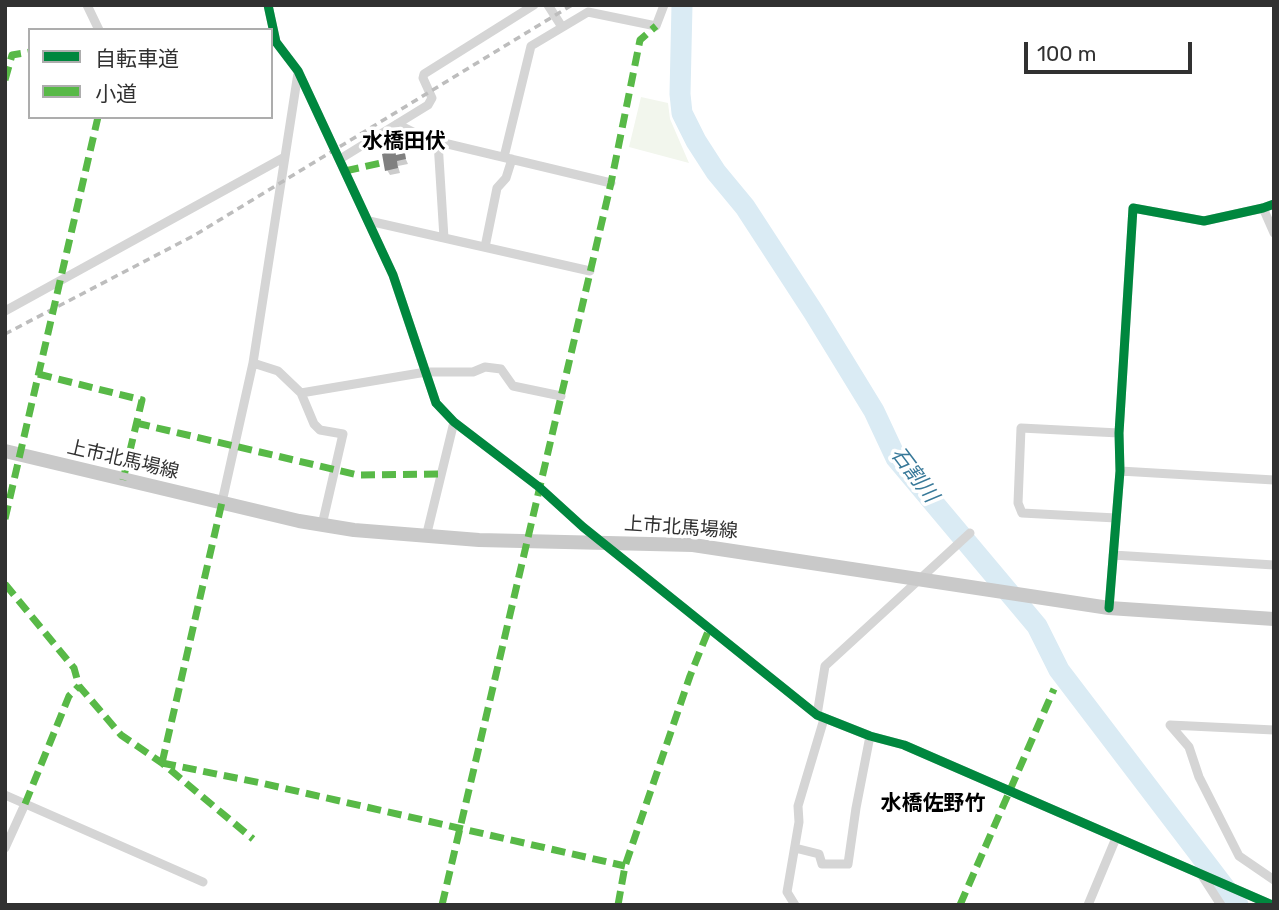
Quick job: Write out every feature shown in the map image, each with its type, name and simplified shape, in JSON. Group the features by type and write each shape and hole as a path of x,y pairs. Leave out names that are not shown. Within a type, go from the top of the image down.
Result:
{"main road":[{"name":"上市北馬場線","path":"5,451 322,525 426,537 692,545 1053,601 1109,608 1274,619"}],"street":[{"path":"87,5 98,28"},
{"path":"268,5 272,28"},
{"path":"340,159 428,105 432,98 423,78 424,74 534,5"},
{"path":"548,5 562,27"},
{"path":"485,247 497,188 506,178 531,46 588,12 656,26 664,5"},
{"path":"274,42 298,71 340,159 393,275 436,403 454,422 539,487 583,527 820,717 870,736 904,745 1272,905"},
{"path":"222,502 253,363 298,71"},
{"path":"397,124 427,139 611,183"},
{"path":"438,142 444,238"},
{"path":"5,311 283,158"},
{"path":"1109,608 1120,471 1119,433 1133,208 1204,221 1274,204"},
{"path":"1264,208 1274,233"},
{"path":"369,221 590,271"},
{"path":"253,363 278,371 301,393 314,424 320,430 343,434 322,525"},
{"path":"301,393 426,372 473,372 485,367 500,369 513,386 561,396"},
{"path":"426,537 454,422"},
{"path":"1116,519 1022,513 1018,503 1020,440 1021,428 1119,433"},
{"path":"1120,471 1274,480"},
{"path":"795,905 787,892 799,822 799,806 820,717 825,666 970,533"},
{"path":"1113,555 1274,565"},
{"path":"1274,730 1170,725 1189,747 1199,777 1239,856 1274,880"},
{"path":"794,848 819,854 822,864 848,864 870,736"},
{"path":"5,796 203,881"},
{"path":"5,848 25,804"},
{"path":"1088,905 1116,838"},
{"path":"1200,872 1221,905"}],"shaded area":[{"path":"641,97 668,103 670,119 689,163 629,147"}],"building":[{"path":"395,151 396,155 405,153 406,159 397,161 398,168 385,171 382,154"}],"waterway":[{"name":"石割川","path":"682,5 680,94 682,113 696,141 716,172 745,207 814,313 874,411 896,458 1037,626 1059,670 1238,905"}],"railway":[{"path":"5,334 195,235 572,5"}],"marked path":[{"path":"442,905 611,183 640,40 656,26"},
{"path":"5,80 12,55 28,52"},
{"path":"5,519 98,119"},
{"path":"345,171 381,163"},
{"path":"38,374 142,400 123,480"},
{"path":"136,423 358,475 441,474"},
{"path":"162,763 222,502"},
{"path":"5,584 74,668 79,686 121,735 162,763 253,839"},
{"path":"618,905 625,866 690,676 709,629"},
{"path":"25,804 69,696 79,686"},
{"path":"960,905 1054,689"},
{"path":"162,763 625,866"}],"cycle path":[{"path":"268,5 273,28"},
{"path":"273,28 276,42 298,71 393,275 436,403 454,422 539,487 583,527 817,715 870,736 904,745 1272,905"},
{"path":"1109,608 1120,471 1119,433 1133,208 1204,221 1274,204"}],"district":[{"name":"水橋田伏","path":"404,142"},
{"name":"水橋佐野竹","path":"933,804"}]}
